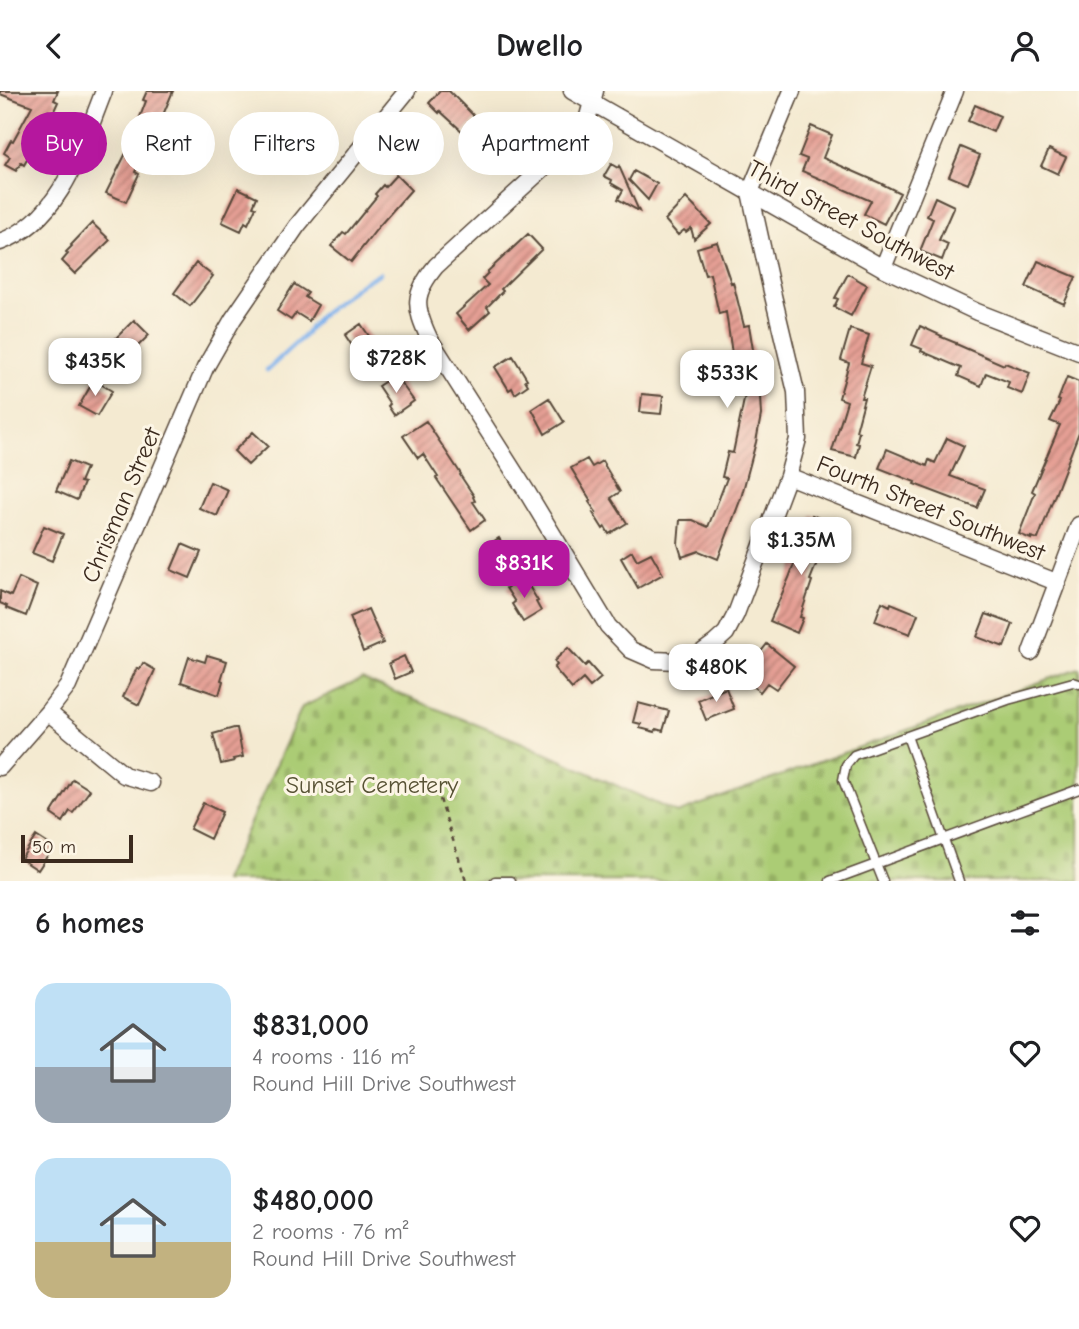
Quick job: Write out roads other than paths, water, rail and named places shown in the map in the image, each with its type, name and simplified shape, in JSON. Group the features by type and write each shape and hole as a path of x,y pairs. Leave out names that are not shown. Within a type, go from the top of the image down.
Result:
{"street":[{"path":"0,242 9,239 36,219 60,191 74,165 104,91"},
{"name":"Chrisman Street","path":"0,767 68,686 205,368 233,319 298,226 407,91"},
{"name":"Third Street Southwest","path":"572,91 594,97 750,192 883,268 977,312 1079,352"},
{"path":"594,97 584,131 436,266 424,282 418,299 419,318 608,626 631,650 654,660 677,661 698,656 726,633 736,614 788,476 798,439 796,392 750,192 792,91"},
{"path":"883,268 955,91"},
{"name":"Fourth Street Southwest","path":"788,476 1056,582"},
{"path":"1031,652 1079,526"},
{"path":"48,712 124,775 151,783"}],"lane":[{"path":"883,881 843,781 846,765 854,755 1008,700 1073,682 1079,684"},
{"path":"907,736 959,881"},
{"path":"830,881 1079,789"},
{"path":"495,881 511,881"}],"waterway":[{"path":"267,370 301,339 319,317 361,284 380,273"}],"park label":[{"name":"Sunset Cemetery","path":"372,785"}]}
